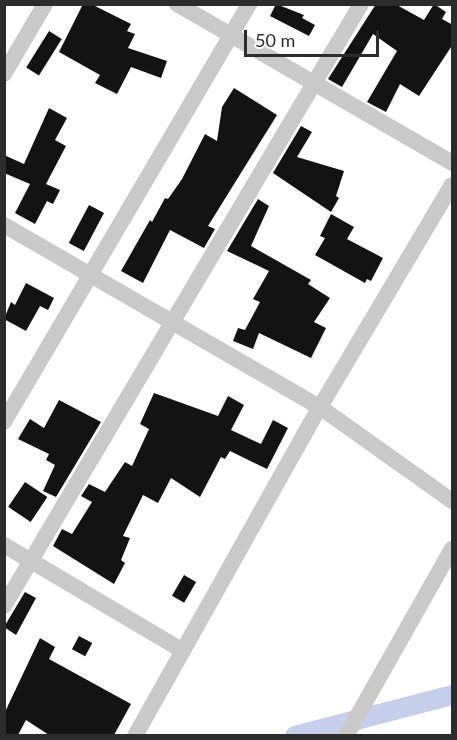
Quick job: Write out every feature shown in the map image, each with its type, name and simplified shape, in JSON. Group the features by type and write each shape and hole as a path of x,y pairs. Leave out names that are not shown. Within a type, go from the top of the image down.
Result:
{"street":[{"path":"4,74 45,4"},
{"path":"177,4 453,163"},
{"path":"4,422 249,4"},
{"path":"4,606 361,4"},
{"path":"135,735 320,407 453,184"},
{"path":"4,225 320,407 453,501"},
{"path":"4,545 183,651"},
{"path":"346,735 453,549"}],"building":[{"path":"83,4 91,4 131,24 127,31 135,34 128,48 167,61 161,78 131,67 117,94 95,83 100,75 59,52"},
{"path":"276,4 304,15 302,18 315,25 309,36 270,16"},
{"path":"376,4 395,4 424,20 434,4 446,12 442,19 453,25 453,44 419,96 400,84 386,112 367,102 397,51 373,34 342,87 328,79"},
{"path":"49,31 62,39 39,75 26,67"},
{"path":"234,88 277,115 208,226 215,229 204,248 170,230 143,283 121,271 150,220 152,222 165,198 168,199 182,179 205,134 217,141 222,107"},
{"path":"49,108 67,118 55,140 66,146 46,184 60,190 53,204 47,201 35,224 15,213 30,184 4,173 4,155 24,164"},
{"path":"301,126 312,132 297,157 344,171 336,196 339,198 331,212 273,173"},
{"path":"258,199 269,206 251,246 311,280 308,284 330,298 314,322 326,328 311,358 259,333 253,349 233,341 238,328 245,330 260,302 253,299 269,271 227,251"},
{"path":"89,205 104,213 84,251 69,243"},
{"path":"331,214 354,227 347,239 383,258 371,281 367,279 365,283 315,255 325,238 320,236"},
{"path":"26,283 54,298 48,310 40,306 26,331 4,319 11,302 15,305"},
{"path":"154,393 218,416 228,396 244,405 231,430 261,444 273,420 288,428 267,469 230,451 225,459 221,457 200,497 171,478 158,503 143,495 123,536 130,538 121,560 125,563 114,584 53,546 62,529 72,534 92,502 81,496 89,484 105,492 125,462 132,466 149,429 140,424"},
{"path":"59,400 101,422 56,497 43,491 55,465 46,460 49,454 18,439 30,419 44,428"},
{"path":"25,482 47,497 31,522 8,507"},
{"path":"184,575 196,582 184,603 172,596"},
{"path":"25,592 36,598 16,635 4,627"},
{"path":"79,636 92,643 85,656 72,649"},
{"path":"40,638 55,647 49,659 131,704 114,735 49,735 26,720 18,735 4,735 4,714"}],"waterway":[{"path":"295,736 452,695"}]}
